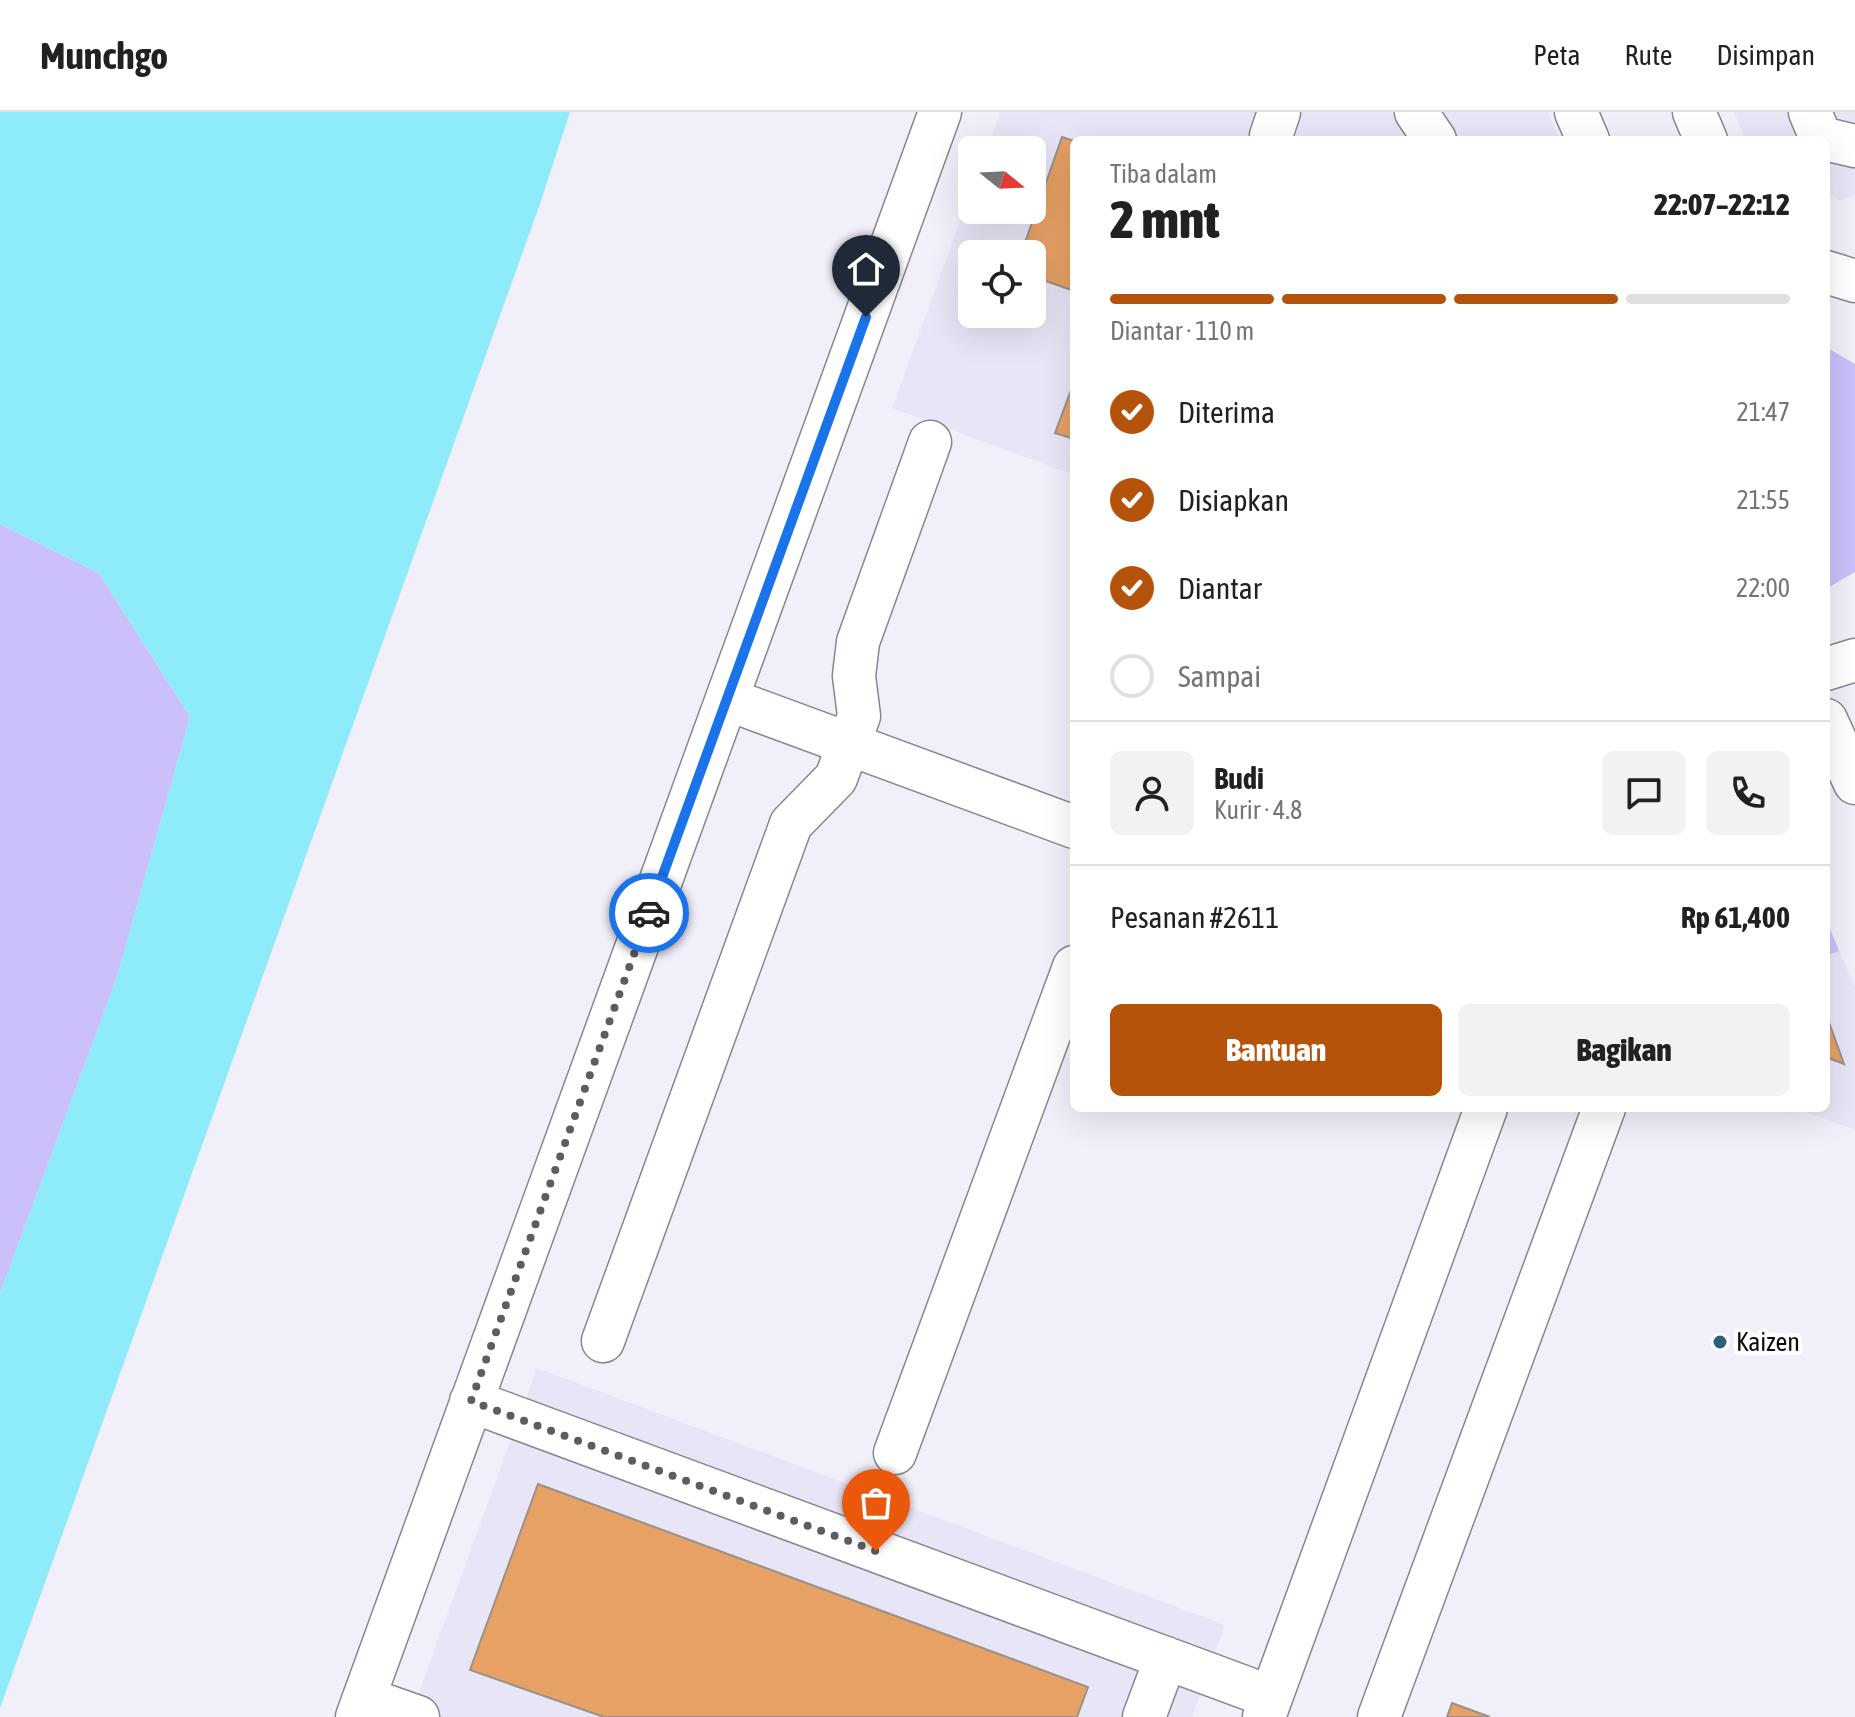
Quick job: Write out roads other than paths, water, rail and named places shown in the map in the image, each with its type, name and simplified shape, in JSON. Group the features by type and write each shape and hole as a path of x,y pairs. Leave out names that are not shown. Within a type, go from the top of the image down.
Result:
{"street":[{"path":"418,1717 360,1707 940,112"},
{"path":"1576,112 1586,136"},
{"path":"1694,112 1704,136"},
{"path":"1810,112 1820,136"},
{"path":"1830,140 1855,146"},
{"path":"603,1341 791,824 836,778 859,716 854,676 858,642 930,442"},
{"path":"1830,668 1855,660"},
{"path":"727,699 1070,826"},
{"path":"1830,729 1855,783"},
{"path":"895,1453 1070,978"},
{"path":"471,1401 1166,1658 1267,1707 1485,1112"},
{"path":"1379,1717 1603,1112"},
{"path":"1144,1717 1166,1658"}],"water":[{"path":"0,112 570,112 540,204 0,1708 0,1294 117,977 190,717 99,573 0,524"}],"place":[{"name":"Kaizen","path":"1720,1342"}]}
